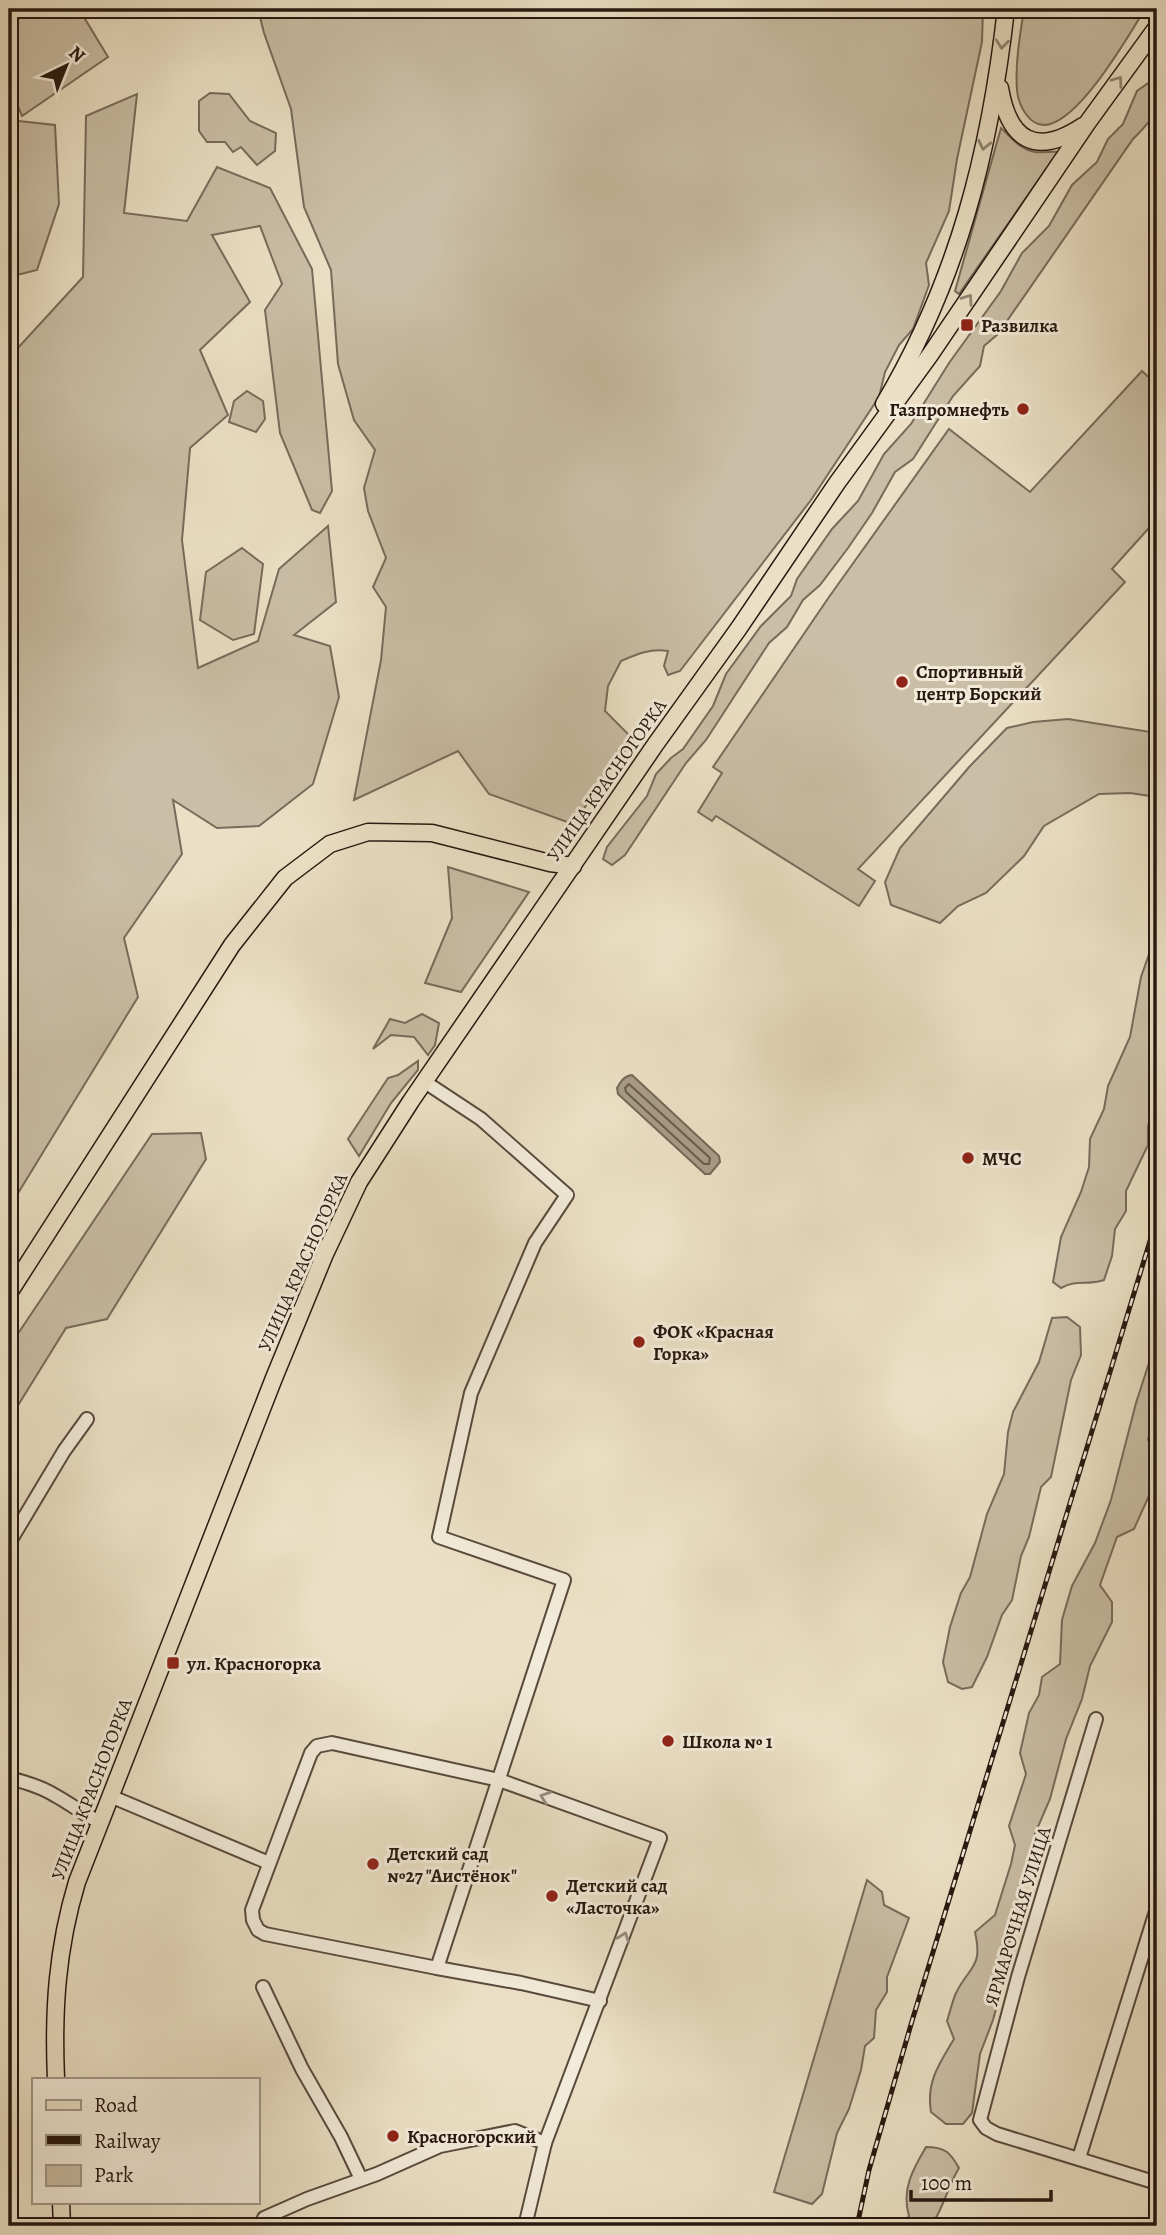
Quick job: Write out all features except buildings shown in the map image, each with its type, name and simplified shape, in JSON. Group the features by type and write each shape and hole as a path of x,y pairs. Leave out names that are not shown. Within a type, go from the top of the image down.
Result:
{"main road":[{"path":"837,483 906,367 937,297 962,229 978,174 998,78 1006,9"},
{"path":"837,483 930,355 1088,122 1153,33 1157,18"},
{"path":"998,78 1003,106 1010,122 1015,130 1030,139 1041,143 1055,141 1088,122"},
{"name":"УЛИЦА КРАСНОГОРКА","path":"55,2078 55,2018 60,1947 76,1882 324,1254 359,1182 837,483"},
{"path":"9,1293 232,946 285,878 294,871 333,842 368,832 403,831 432,833 550,863 573,866"},
{"path":"61,2204 62,2226"}],"street":[{"path":"425,1082 489,1125 567,1195 535,1244 471,1393 439,1537 564,1580 437,1968"},
{"path":"9,1543 64,1451 87,1419"},
{"name":"ЯРМАРОЧНАЯ УЛИЦА","path":"1079,2158 997,2134 982,2125 980,2114 1018,1977 1096,1719"},
{"path":"525,2226 545,2143 569,2074 600,2001 660,1838 499,1780 324,1743 317,1746 311,1753 252,1910 258,1930 265,1934 521,1983 600,2001"},
{"path":"9,1778 47,1791 100,1822"},
{"path":"110,1796 269,1863"},
{"path":"1157,1908 1079,2158 1157,2183"},
{"path":"263,1987 302,2069 341,2137 361,2179"},
{"path":"268,2226 264,2218 440,2146 515,2131 545,2143"}],"green space":[{"path":"9,9 79,9 108,57 22,116 9,85"},
{"path":"258,9 983,9 982,42 957,159 949,211 926,263 929,285 913,329 899,345 885,372 879,397 811,500 680,671 668,675 664,666 668,651 650,651 621,661 608,686 605,711 633,739 573,824 489,794 458,751 354,800 381,660 386,607 373,587 386,558 368,511 364,488 375,450 354,420 338,364 331,270 304,207 291,109"},
{"path":"1024,9 1145,9 1097,83 1064,117 1048,124 1030,119 1022,108 1018,95 1017,59"},
{"path":"1157,77 1156,105 1152,118 1133,139 998,334 984,346 980,366 953,396 913,459 895,472 872,513 820,585 803,600 787,627 769,643 706,740 686,763 625,855 612,865 603,859 607,847 647,796 656,774 683,749 713,706 726,674 761,626 791,596 797,579 832,529 858,501 884,454 911,424 949,363 1001,291 1022,253 1049,226 1072,185 1097,162 1108,139 1123,124 1137,91"},
{"path":"210,93 229,94 250,121 276,133 275,151 257,165 241,147 233,152 225,142 207,142 199,131 199,101"},
{"path":"137,94 124,213 187,221 217,167 270,188 312,269 332,491 320,513 312,510 280,433 265,310 282,284 260,226 212,235 250,302 200,350 228,415 190,448 182,540 198,668 258,641 279,569 328,526 336,602 294,635 330,646 339,697 313,784 259,826 217,828 173,800 182,854 124,938 138,997 9,1208 9,353 17,349 83,277 86,116"},
{"path":"9,120 55,125 59,204 37,270 9,277"},
{"path":"1001,128 1024,148 1038,152 1058,152 959,294 955,291"},
{"name":"Спортивный центр Борский","path":"1142,371 1157,385 1157,519 1112,569 1125,582 858,869 875,881 859,906 716,816 712,821 698,812 722,773 713,767 829,597 949,429 1030,492"},
{"path":"247,391 263,401 265,419 256,432 229,422 234,401"},
{"path":"242,548 263,564 254,634 233,640 200,620 206,572"},
{"path":"1068,719 1157,733 1157,797 1130,793 1099,794 1044,826 1024,856 986,893 958,906 940,923 891,905 885,882 900,848 970,766 1007,728 1033,722"},
{"path":"448,867 529,892 461,992 425,983 452,918"},
{"path":"1157,918 1157,1104 1148,1126 1148,1145 1126,1191 1126,1211 1115,1229 1112,1256 1104,1280 1061,1288 1053,1282 1061,1237 1089,1167 1090,1139 1104,1109 1108,1086 1130,1037 1141,977 1154,940"},
{"path":"422,1014 439,1023 435,1045 428,1055 414,1037 391,1035 373,1049 390,1019 405,1023"},
{"path":"418,1061 418,1070 391,1103 359,1156 348,1139 388,1078 398,1075"},
{"path":"201,1133 206,1159 107,1319 66,1328 17,1407 18,1461 9,1474 9,1347 152,1134"},
{"path":"1067,1317 1080,1327 1081,1355 1071,1380 1051,1477 1041,1487 1029,1537 1021,1556 1012,1600 1002,1615 987,1657 972,1687 962,1689 948,1682 943,1662 950,1627 961,1593 970,1577 987,1514 1004,1474 1013,1412 1039,1362 1052,1318"},
{"path":"1157,1338 1157,1421 1152,1422 1148,1440 1157,1450 1157,1478 1134,1529 1117,1537 1100,1585 1112,1602 1112,1622 1090,1666 1050,1799 1034,1836 1019,1887 1016,1922 1004,1958 1004,1980 980,2054 972,2113 963,2124 946,2124 931,2112 930,2091 939,2065 954,2039 947,2021 956,1993 976,1960 975,1932 995,1915 1011,1864 1015,1845 1009,1826 1026,1774 1020,1753 1029,1713 1039,1695 1042,1677 1060,1664 1062,1620 1072,1586 1095,1543 1111,1500 1136,1403"},
{"path":"867,1880 882,1892 884,1905 909,1918 887,1977 887,1992 876,2010 874,2038 865,2046 849,2109 837,2133 822,2194 812,2204 774,2192"},
{"path":"926,2147 946,2152 959,2168 931,2226 902,2226 909,2216 907,2189"}],"water":[{"path":"632,1075 719,1156 720,1162 710,1174 705,1174 618,1094 617,1088 621,1081"}],"railway":[{"path":"857,2226 869,2170 912,2021 1157,1218"}],"place":[{"name":"Развилка","path":"967,325"},
{"name":"Газпромнефть","path":"1023,409"},
{"name":"Спортивный центр Борский","path":"902,682"},
{"name":"МЧС","path":"968,1158"},
{"name":"ФОК «Красная Горка»","path":"639,1342"},
{"name":"ул. Красногорка","path":"173,1663"},
{"name":"Школа № 1","path":"668,1741"},
{"name":"Детский сад №27 \"Аистёнок\"","path":"373,1864"},
{"name":"Детский сад «Ласточка»","path":"552,1896"},
{"name":"Красногорский","path":"393,2136"}]}
